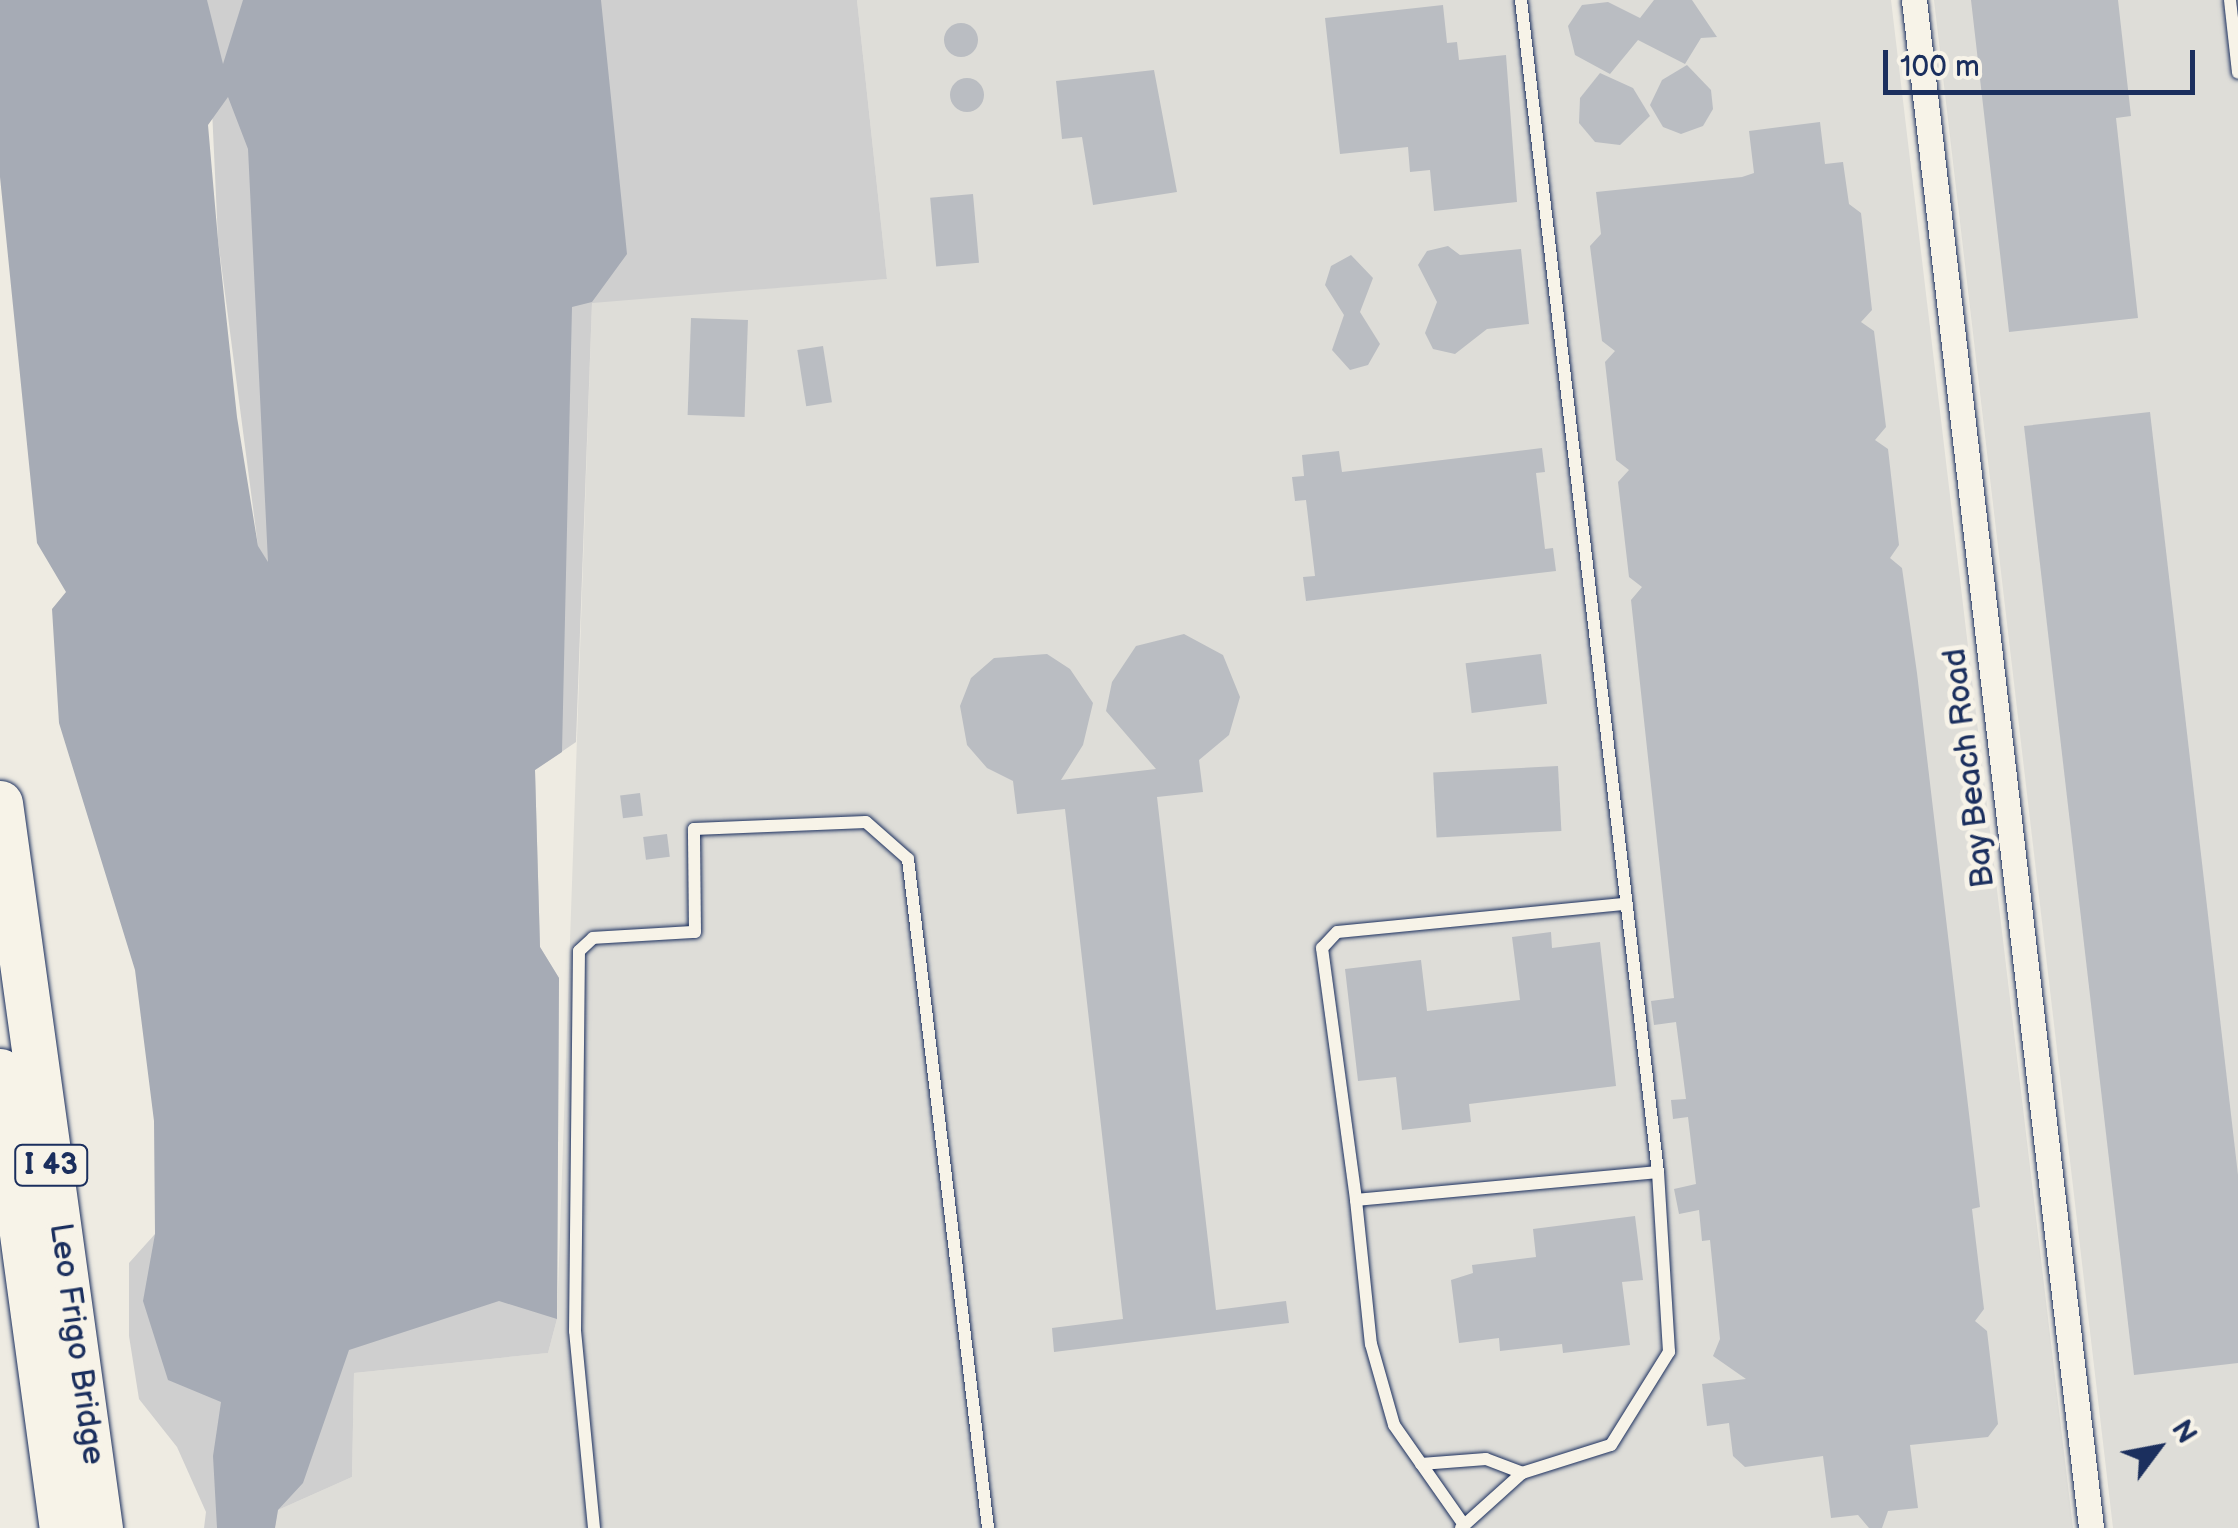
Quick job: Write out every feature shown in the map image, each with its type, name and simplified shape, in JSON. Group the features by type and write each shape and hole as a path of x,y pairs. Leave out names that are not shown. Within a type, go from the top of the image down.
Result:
{"highway":[{"name":"Leo Frigo Bridge","path":"0,803 100,1528"},
{"name":"I 43","path":"0,1071 62,1528"}],"street":[{"name":"Bay Beach Road","path":"1914,0 2090,1528"}],"lane":[{"path":"1521,0 1623,904 1658,1172 1669,1352 1611,1445 1522,1473 1461,1525 1394,1425 1371,1344 1322,948 1337,932 1623,904"},
{"path":"2230,0 2238,73"},
{"path":"594,1528 574,1331 579,951 593,938 695,932 694,829 866,822 908,858 988,1528"},
{"path":"1356,1200 1658,1172"},
{"path":"1420,1464 1486,1459 1522,1473"}],"shaded area":[{"path":"0,0 207,0 223,64 243,0 601,0 627,254 592,302 572,307 562,752 535,770 540,947 559,978 557,1319 499,1301 349,1350 303,1483 278,1510 275,1528 217,1528 213,1456 221,1402 168,1380 143,1301 155,1234 154,1121 135,970 59,723 52,609 66,592 37,543 0,177","holes":["228,97 248,149 268,562 258,546 237,417 208,125"]},
{"path":"207,0 857,0 887,279 592,303 576,742 535,770 540,947 559,978 557,1319 548,1353 354,1373 352,1477 278,1510 275,1528 204,1528 206,1512 177,1447 139,1399 129,1336 129,1263 155,1234 258,546 218,240"},
{"path":"857,0 1891,0 2073,1528 275,1528 278,1510 352,1477 354,1373 548,1353 557,1319 592,302 887,279"},
{"path":"1934,0 2238,0 2238,1528 2113,1528"}],"building":[{"path":"1654,0 1692,0 1717,37 1701,38 1685,64 1638,40 1610,74 1575,55 1568,26 1582,5 1608,2 1640,18"},
{"path":"1971,0 2118,0 2131,116 2116,118 2138,318 2009,332"},
{"path":"1443,5 1447,43 1457,42 1459,60 1506,55 1517,202 1434,211 1430,170 1410,172 1408,147 1340,154 1325,18"},
{"path":"961,23 973,28 978,40 973,52 961,57 949,52 944,40 949,28"},
{"path":"1687,65 1711,90 1713,109 1703,126 1681,134 1663,127 1650,105 1662,80"},
{"path":"1154,70 1177,192 1093,205 1082,137 1062,139 1056,81"},
{"path":"1600,73 1633,88 1650,116 1620,145 1595,142 1579,123 1580,98"},
{"path":"967,78 979,83 984,95 979,107 967,112 955,107 950,95 955,83"},
{"path":"1820,122 1825,164 1843,162 1849,204 1861,213 1872,310 1861,322 1874,331 1886,427 1875,440 1888,449 1899,545 1890,558 1902,568 1917,673 1980,1207 1972,1209 1984,1309 1975,1321 1987,1331 1998,1424 1988,1437 1910,1445 1918,1508 1888,1511 1882,1528 1869,1528 1858,1515 1831,1518 1823,1456 1745,1467 1733,1456 1729,1423 1707,1426 1702,1384 1746,1379 1713,1356 1720,1339 1710,1240 1702,1241 1699,1210 1679,1214 1674,1189 1696,1184 1688,1117 1673,1119 1671,1100 1686,1099 1676,1022 1654,1025 1651,1001 1674,998 1631,600 1642,587 1629,577 1618,482 1629,470 1616,460 1605,362 1615,351 1602,341 1590,246 1601,234 1596,192 1742,177 1754,173 1749,131"},
{"path":"973,194 979,263 936,266 930,198"},
{"path":"1448,246 1460,255 1521,249 1529,324 1487,329 1455,354 1433,349 1425,333 1437,302 1418,265 1427,251"},
{"path":"1351,255 1373,278 1360,312 1380,344 1368,365 1350,370 1332,350 1344,315 1325,285 1331,266"},
{"path":"691,318 748,320 745,417 688,415"},
{"path":"823,346 832,402 806,406 797,350"},
{"path":"2150,412 2238,1175 2238,1363 2134,1375 2024,426"},
{"path":"1542,448 1545,472 1536,473 1545,549 1553,548 1556,571 1306,601 1303,577 1315,576 1306,500 1295,501 1292,477 1304,476 1302,455 1339,451 1342,472"},
{"path":"1184,634 1223,655 1240,697 1229,735 1199,760 1203,792 1157,797 1216,1310 1286,1301 1289,1323 1054,1352 1052,1328 1123,1319 1065,809 1017,814 1013,781 987,768 967,745 960,706 971,678 994,658 1047,654 1070,669 1093,703 1083,745 1061,780 1156,769 1106,711 1112,682 1136,646"},
{"path":"1541,654 1547,704 1472,713 1466,663"},
{"path":"1558,766 1561,831 1437,837 1433,773"},
{"path":"640,793 643,816 623,818 620,795"},
{"path":"667,834 670,857 646,860 643,837"},
{"path":"1551,932 1552,948 1600,942 1616,1086 1469,1104 1471,1122 1402,1130 1396,1077 1358,1081 1345,969 1421,960 1427,1011 1520,1000 1512,937"},
{"path":"1635,1216 1643,1280 1622,1282 1630,1345 1563,1353 1562,1344 1500,1351 1499,1338 1459,1343 1451,1280 1473,1273 1472,1265 1536,1257 1533,1229"}]}
